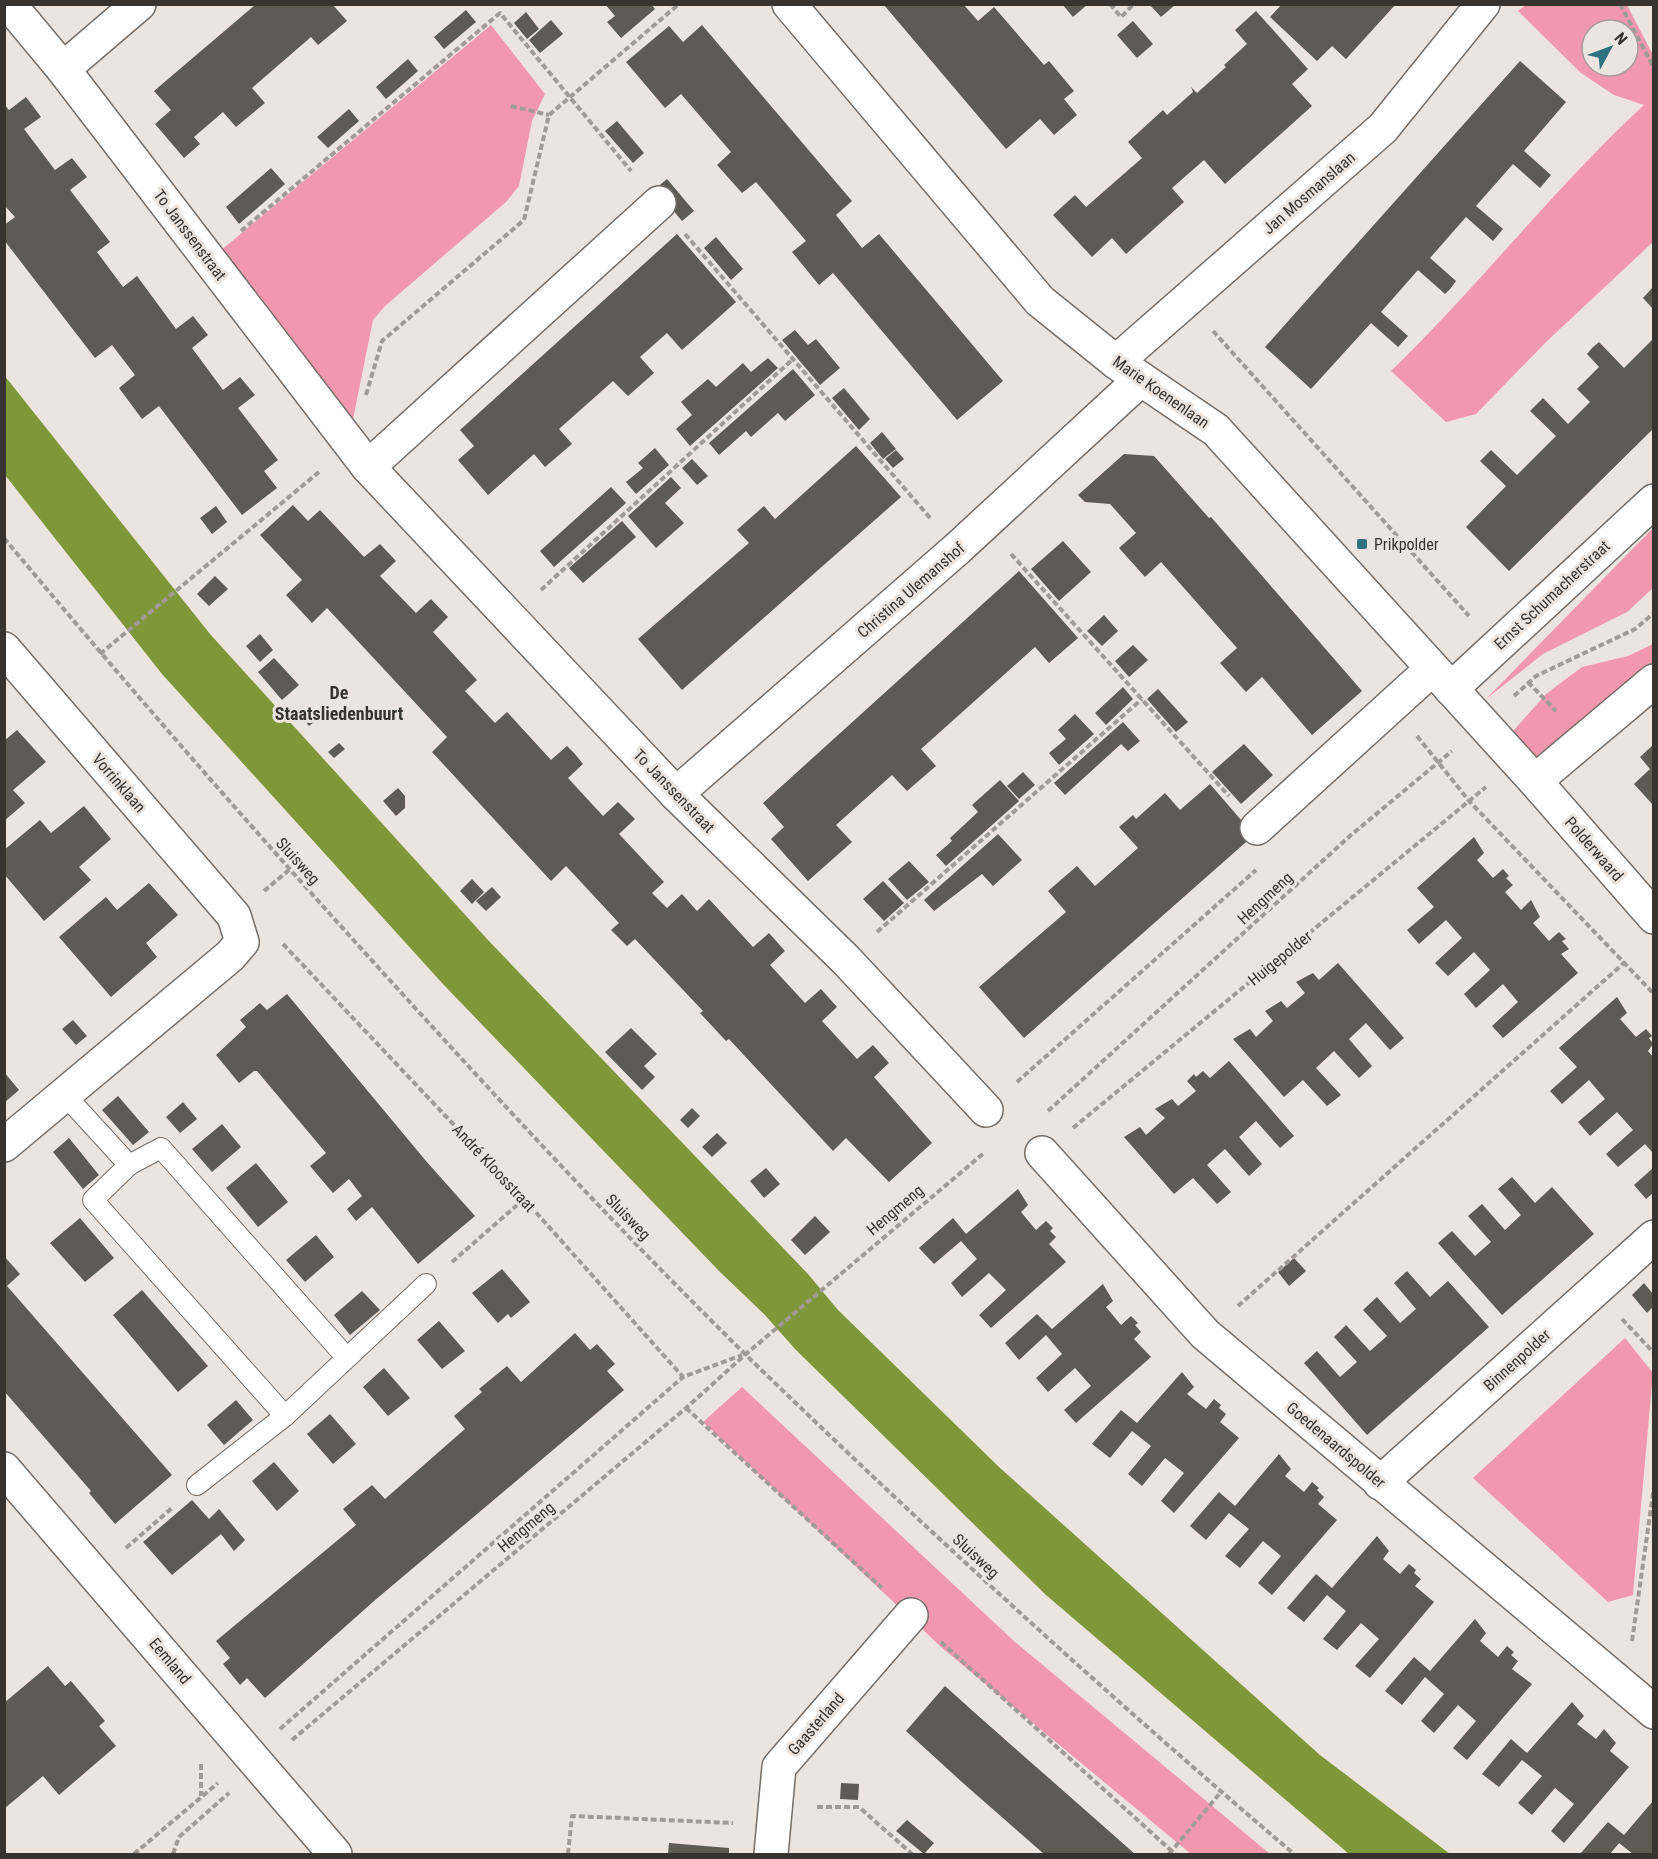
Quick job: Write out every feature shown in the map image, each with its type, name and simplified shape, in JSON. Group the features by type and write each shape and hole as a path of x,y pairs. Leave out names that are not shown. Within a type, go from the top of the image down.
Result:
{"street":[{"name":"To Janssenstraat","path":"9,4 63,69 359,456 676,794 846,960 986,1110"},
{"path":"63,69 139,4"},
{"name":"Jan Mosmanslaan","path":"1128,370 1186,301 1383,128 1483,4"},
{"name":"Marie Koenenlaan","path":"803,9 1040,301 1128,370 1216,430 1525,771"},
{"path":"359,456 659,203"},
{"name":"Christina Ulemanshof","path":"676,794 984,525 1128,370"},
{"name":"Ernst Schumacherstraat","path":"1441,679 1496,647 1653,501"},
{"name":"Vorrinklaan","path":"4,649 238,929"},
{"path":"1267,840 1393,705 1441,679"},
{"path":"1525,771 1594,731 1653,681"},
{"name":"Polderwaard","path":"1525,771 1653,917"},
{"path":"4,1145 230,956 238,929"},
{"name":"Goedenaardspolder","path":"1042,1153 1205,1334 1653,1712"},
{"name":"Binnenpolder","path":"1380,1483 1653,1237"},
{"name":"Eemland","path":"4,1469 97,1574 335,1854"},
{"name":"Gaasterland","path":"773,1829 778,1767 911,1615"}],"lane":[{"path":"65,1095 129,1165"},
{"path":"285,1416 93,1200 129,1165 161,1148 346,1358"},
{"path":"197,1485 285,1416 426,1284"}],"path":[{"path":"100,654 209,563 359,456 382,341 524,220 549,115 679,4"},
{"path":"1110,4 1120,17 1134,4"},
{"path":"1620,4 1653,68"},
{"path":"511,106 549,115"},
{"path":"1186,301 1529,682 1594,731"},
{"path":"510,618 793,359"},
{"path":"984,525 1267,840 986,1110"},
{"name":"Sluisweg","path":"4,538 100,654 289,870 490,1090 746,1354 1015,1608 1294,1854"},
{"name":"Hengmeng","path":"1040,1116 1058,1105 1351,836 1536,676 1635,629 1653,613"},
{"path":"846,960 1142,699"},
{"path":"1393,705 1470,802 1653,994"},
{"name":"Huigepolder","path":"1042,1153 1470,802 1525,771"},
{"name":"André Kloosstraat","path":"238,929 285,944 524,1199 683,1377"},
{"path":"1257,1289 1624,962"},
{"name":"Hengmeng","path":"173,1854 179,1837 254,1761 686,1408 845,1269 987,1150"},
{"path":"426,1284 524,1199"},
{"path":"134,1854 254,1761 683,1377 746,1354"},
{"path":"97,1574 197,1485"},
{"path":"1626,1689 1653,1487"},
{"path":"1169,1854 1221,1792"},
{"path":"568,1854 572,1816 773,1829 859,1807 912,1854"}],"shaded area":[{"path":"1526,5 1627,5 1634,18 1580,18 1580,72 1518,11"},
{"path":"491,25 545,94 532,121 519,186 506,202 385,306 373,320 350,434 213,257"},
{"path":"1640,30 1653,55 1653,242 1546,342 1476,414 1446,422 1391,371 1579,170 1644,105 1614,95 1588,78 1640,78"},
{"path":"4,375 210,634 488,940 808,1274 838,1310 999,1467 1320,1755 1450,1854 1349,1854 1046,1595 796,1350 764,1314 720,1272 442,983 162,674 5,475"},
{"path":"1653,528 1653,588 1627,612 1543,654 1486,699"},
{"path":"1653,644 1653,687 1553,776 1513,731 1546,694 1582,667 1628,656"},
{"path":"1625,1338 1653,1373 1633,1595 1608,1602 1473,1478"},
{"path":"742,1387 1015,1642 1270,1854 1191,1854 941,1647 703,1422"}],"building":[{"path":"605,4 651,4 655,9 621,38 607,22 615,16"},
{"path":"1062,4 1088,4 1073,17"},
{"path":"1282,4 1396,4 1346,59 1332,46 1317,61 1270,17"},
{"path":"255,5 333,5 347,21 318,45 311,37 252,88 265,103 236,127 223,112 194,137 200,144 184,158 155,124 171,110 154,91"},
{"path":"884,5 964,5 978,21 994,7 1044,65 1049,61 1074,91 1064,99 1077,115 1054,135 1040,119 1006,149"},
{"path":"1150,5 1175,5 1161,17"},
{"path":"466,10 476,22 444,49 434,37"},
{"path":"1256,11 1308,69 1292,84 1312,106 1225,184 1204,160 1172,188 1184,202 1126,254 1112,238 1092,257 1053,215 1075,195 1086,207 1142,158 1128,142 1163,110 1167,115 1193,92 1191,87 1197,93 1226,67 1224,65 1247,44 1235,30"},
{"path":"526,12 539,29 527,39 514,23"},
{"path":"551,20 563,34 540,53 529,40"},
{"path":"1133,21 1153,44 1137,58 1117,35"},
{"path":"702,25 852,201 836,215 862,248 879,234 1003,381 957,420 833,273 819,285 792,252 806,241 756,182 742,193 717,165 731,152 681,94 665,108 626,62 669,26 683,42"},
{"path":"408,59 418,71 386,99 376,87"},
{"path":"1520,61 1566,102 1524,151 1551,175 1540,188 1513,164 1476,206 1503,229 1493,241 1466,217 1430,258 1456,281 1451,288 1445,294 1418,270 1381,312 1408,336 1398,347 1371,323 1311,389 1265,347"},
{"path":"26,97 41,117 24,129 55,170 72,158 87,177 70,190 110,242 97,252 123,287 137,276 176,329 193,316 208,335 192,348 223,390 240,377 255,395 238,408 278,460 264,471 277,488 242,515 159,406 142,419 119,388 135,375 112,345 95,358 4,240 4,225 15,217 4,205 4,104 9,110"},
{"path":"349,109 359,121 328,148 317,137"},
{"path":"617,121 644,153 633,163 605,131"},
{"path":"271,168 285,184 239,224 226,207"},
{"path":"667,179 694,211 682,221 655,189"},
{"path":"677,234 736,302 682,350 667,333 640,357 654,373 628,396 613,381 559,429 572,444 545,467 534,454 488,495 458,460 474,446 460,430"},
{"path":"716,237 743,269 731,280 704,248"},
{"path":"1653,287 1653,309 1643,298"},
{"path":"795,330 808,345 816,339 840,368 820,385 782,340"},
{"path":"1653,339 1653,429 1509,571 1466,527 1506,486 1480,461 1491,450 1517,475 1556,436 1530,411 1543,398 1568,424 1590,402 1577,389 1599,367 1587,354 1592,348 1599,342 1624,368"},
{"path":"768,358 778,368 690,446 676,429 692,415 681,402 708,379 716,387 743,363 751,372"},
{"path":"793,369 815,395 785,421 778,413 751,437 746,431 719,455 709,443"},
{"path":"844,388 870,419 859,430 832,398"},
{"path":"882,432 896,449 883,459 870,443"},
{"path":"856,446 901,497 682,690 638,639 749,543 737,530 764,506 775,519"},
{"path":"655,448 669,465 636,494 626,482 643,468 638,463"},
{"path":"896,450 904,459 893,468 885,459"},
{"path":"1124,454 1154,456 1209,518 1211,517 1362,691 1312,735 1262,677 1246,692 1220,663 1237,648 1161,562 1145,577 1119,548 1136,533 1110,504 1085,502 1078,495"},
{"path":"692,459 708,476 697,485 682,468"},
{"path":"671,477 681,488 665,503 684,523 656,548 628,516"},
{"path":"611,487 626,503 554,567 540,551"},
{"path":"293,505 308,521 320,510 364,557 380,544 396,561 380,576 416,613 431,599 448,617 433,632 477,680 465,691 495,723 507,712 551,760 567,746 575,754 583,764 568,778 603,816 618,802 635,819 619,834 664,882 652,893 667,908 682,894 697,911 709,899 753,947 769,933 785,951 770,965 805,1003 821,989 837,1007 822,1021 857,1059 873,1045 889,1063 874,1077 932,1143 889,1182 846,1138 833,1151 729,1039 726,1041 700,1013 703,1011 635,939 627,946 611,930 619,923 566,866 551,881 432,752 447,737 327,608 312,623 286,595 302,580 260,535"},
{"path":"216,506 227,522 212,534 200,518"},
{"path":"622,521 636,537 583,583 569,568"},
{"path":"1063,541 1091,572 1059,601 1031,569"},
{"path":"1019,571 1078,638 1049,663 1035,647 921,749 936,766 907,791 892,775 836,825 852,842 808,881 771,839 784,827 763,803"},
{"path":"215,576 228,589 209,606 197,594"},
{"path":"1104,615 1118,631 1102,646 1087,631"},
{"path":"260,634 273,650 260,662 246,646"},
{"path":"1133,645 1148,660 1129,677 1115,661"},
{"path":"274,658 299,685 282,700 258,672"},
{"path":"1123,687 1133,699 1106,725 1095,713"},
{"path":"1158,689 1188,722 1176,732 1147,699"},
{"path":"314,712 319,718 309,726 304,720"},
{"path":"1075,714 1094,734 1059,765 1049,753 1066,739 1058,730"},
{"path":"1123,722 1140,741 1128,751 1121,744 1065,795 1054,783"},
{"path":"17,730 46,762 13,790 25,803 4,821 4,741"},
{"path":"339,743 345,749 334,758 328,752"},
{"path":"1244,744 1273,775 1241,804 1212,772"},
{"path":"1653,745 1653,805 1634,784 1650,769 1640,757"},
{"path":"1023,772 1035,785 1019,799 1007,786"},
{"path":"1000,780 1019,801 946,866 936,855 952,841 950,838 978,812 972,805"},
{"path":"1210,784 1254,835 1024,1038 979,987 1066,912 1048,891 1077,866 1095,886 1138,848 1119,827 1133,815 1136,819 1165,793 1180,810"},
{"path":"398,788 405,796 405,808 396,816 383,801"},
{"path":"84,806 111,839 79,867 91,880 44,921 4,874 4,850 40,820 51,833"},
{"path":"998,834 1022,860 993,886 982,874 934,911 924,900"},
{"path":"1474,837 1484,853 1477,860 1493,878 1503,869 1509,876 1506,878 1513,885 1505,892 1521,910 1531,900 1540,917 1533,923 1549,941 1559,932 1566,939 1562,941 1569,949 1561,954 1578,973 1503,1038 1492,1026 1518,1002 1503,984 1476,1008 1464,994 1490,970 1474,952 1448,976 1435,963 1462,938 1446,920 1419,944 1407,930 1434,907 1417,888"},
{"path":"909,861 929,882 907,900 888,879"},
{"path":"472,879 484,892 472,904 460,891"},
{"path":"883,881 904,903 884,921 863,899"},
{"path":"149,883 178,915 146,943 157,957 111,997 59,937 106,897 117,910"},
{"path":"492,887 501,897 486,911 476,901"},
{"path":"1338,963 1404,1038 1390,1050 1366,1023 1349,1039 1372,1066 1359,1078 1334,1051 1316,1068 1341,1095 1327,1106 1303,1080 1284,1097 1233,1039 1250,1029 1256,1037 1273,1021 1265,1011 1281,1001 1287,1008 1305,993 1296,982 1313,973 1319,980"},
{"path":"287,994 426,1161 475,1216 418,1264 372,1207 356,1221 347,1209 362,1196 349,1179 333,1193 310,1166 326,1153 257,1071 239,1083 216,1055 246,1027 240,1020 260,1003 267,1010"},
{"path":"1617,997 1627,1013 1620,1019 1636,1037 1646,1029 1652,1036 1649,1038 1653,1044 1648,1051 1653,1057 1653,1153 1645,1144 1618,1167 1606,1154 1633,1130 1617,1112 1590,1136 1578,1122 1605,1099 1589,1080 1562,1104 1550,1091 1577,1067 1559,1048"},
{"path":"73,1020 87,1036 76,1045 62,1029"},
{"path":"631,1028 657,1054 644,1066 655,1077 642,1090 605,1052"},
{"path":"1229,1061 1294,1136 1280,1148 1256,1121 1239,1137 1262,1164 1249,1176 1225,1149 1207,1165 1231,1192 1217,1204 1193,1178 1174,1194 1124,1137 1140,1127 1146,1135 1165,1118 1155,1109 1172,1099 1178,1106 1196,1091 1187,1081 1194,1074 1196,1077 1203,1071 1210,1078"},
{"path":"4,1072 19,1090 4,1103"},
{"path":"118,1096 149,1132 133,1145 102,1110"},
{"path":"183,1102 197,1119 180,1133 166,1117"},
{"path":"692,1108 700,1116 688,1128 680,1120"},
{"path":"222,1124 241,1147 212,1172 192,1149"},
{"path":"717,1133 727,1143 712,1157 702,1147"},
{"path":"69,1138 99,1175 83,1189 53,1152"},
{"path":"256,1163 288,1202 258,1227 226,1188"},
{"path":"766,1168 780,1184 764,1198 750,1181"},
{"path":"1653,1168 1653,1193 1646,1199 1634,1185"},
{"path":"1512,1177 1535,1203 1552,1187 1594,1234 1502,1315 1438,1243 1452,1231 1475,1256 1491,1242 1468,1216 1482,1204 1505,1230 1521,1215 1498,1189"},
{"path":"1018,1189 1028,1205 1021,1212 1036,1230 1046,1221 1053,1228 1050,1231 1056,1237 1049,1244 1066,1262 991,1328 979,1315 1006,1290 989,1273 962,1297 951,1283 977,1259 961,1241 934,1264 919,1248 953,1218 966,1234"},
{"path":"815,1216 830,1232 805,1255 791,1240"},
{"path":"80,1218 114,1258 85,1282 50,1243"},
{"path":"316,1235 334,1257 305,1282 286,1260"},
{"path":"4,1256 20,1274 7,1286 172,1475 115,1524 89,1493 91,1491 4,1391"},
{"path":"1294,1258 1306,1271 1289,1286 1278,1272"},
{"path":"502,1269 530,1302 511,1318 508,1314 498,1323 472,1293"},
{"path":"1407,1271 1430,1297 1448,1281 1489,1327 1367,1435 1304,1363 1317,1351 1340,1377 1357,1362 1334,1337 1346,1325 1370,1351 1387,1336 1363,1310 1377,1297 1400,1323 1416,1309 1394,1283"},
{"path":"1644,1283 1653,1294 1653,1307 1647,1313 1632,1295"},
{"path":"1103,1284 1113,1301 1106,1307 1121,1325 1131,1316 1138,1323 1135,1325 1141,1332 1134,1339 1151,1357 1076,1423 1064,1410 1091,1386 1075,1368 1048,1392 1036,1378 1062,1354 1046,1335 1019,1360 1005,1343 1037,1314 1052,1329"},
{"path":"142,1290 208,1366 178,1392 113,1315"},
{"path":"362,1291 380,1310 350,1335 334,1315"},
{"path":"439,1321 465,1351 442,1369 417,1340"},
{"path":"575,1333 590,1350 597,1344 615,1364 607,1371 624,1390 374,1601 265,1698 247,1678 240,1685 223,1664 230,1658 216,1641 356,1525 343,1509 372,1485 385,1499 465,1429 454,1416 482,1392 479,1389 507,1366 521,1382"},
{"path":"384,1368 410,1398 388,1416 363,1387"},
{"path":"1182,1372 1194,1387 1187,1394 1206,1409 1214,1399 1226,1414 1220,1422 1239,1438 1174,1513 1161,1501 1184,1473 1165,1458 1142,1486 1128,1474 1151,1446 1132,1431 1110,1458 1092,1444 1121,1410 1137,1423"},
{"path":"236,1400 253,1420 224,1445 207,1425"},
{"path":"330,1414 356,1444 333,1464 307,1434"},
{"path":"1279,1454 1291,1469 1285,1476 1304,1492 1312,1482 1324,1497 1318,1504 1337,1520 1272,1595 1258,1583 1281,1556 1263,1541 1240,1568 1225,1556 1249,1529 1229,1513 1206,1540 1190,1526 1219,1492 1235,1506"},
{"path":"274,1462 299,1491 277,1511 252,1481"},
{"path":"192,1500 209,1519 219,1509 245,1540 234,1551 221,1534 172,1575 143,1542"},
{"path":"1377,1536 1389,1551 1383,1559 1400,1574 1409,1564 1421,1579 1415,1586 1434,1602 1370,1678 1355,1666 1379,1639 1361,1623 1337,1650 1323,1639 1346,1611 1327,1595 1304,1622 1287,1608 1316,1574 1332,1588"},
{"path":"1475,1619 1486,1633 1480,1641 1498,1657 1507,1646 1514,1652 1511,1655 1518,1661 1512,1669 1532,1684 1467,1760 1453,1748 1476,1721 1458,1705 1434,1733 1421,1721 1444,1694 1425,1677 1402,1705 1385,1691 1414,1657 1430,1671"},
{"path":"48,1666 65,1686 71,1681 105,1721 99,1726 116,1746 59,1795 43,1776 4,1809 4,1703"},
{"path":"945,1686 1135,1854 1044,1854 963,1783 906,1731"},
{"path":"1572,1702 1584,1716 1577,1724 1596,1739 1604,1729 1616,1743 1610,1751 1629,1767 1564,1843 1551,1831 1574,1804 1555,1788 1532,1815 1518,1803 1542,1776 1522,1760 1499,1787 1482,1774 1511,1739 1527,1753"},
{"path":"841,1783 859,1784 858,1800 840,1799"},
{"path":"1653,1801 1653,1854 1633,1854 1619,1843 1610,1854 1580,1854 1608,1822 1624,1835"},
{"path":"907,1820 934,1843 924,1854 896,1831"},
{"path":"669,1843 729,1848 729,1854 668,1854"}],"place":[{"name":"Prikpolder","path":"1362,544"}],"district":[{"name":"De Staatsliedenbuurt","path":"339,702"}]}
